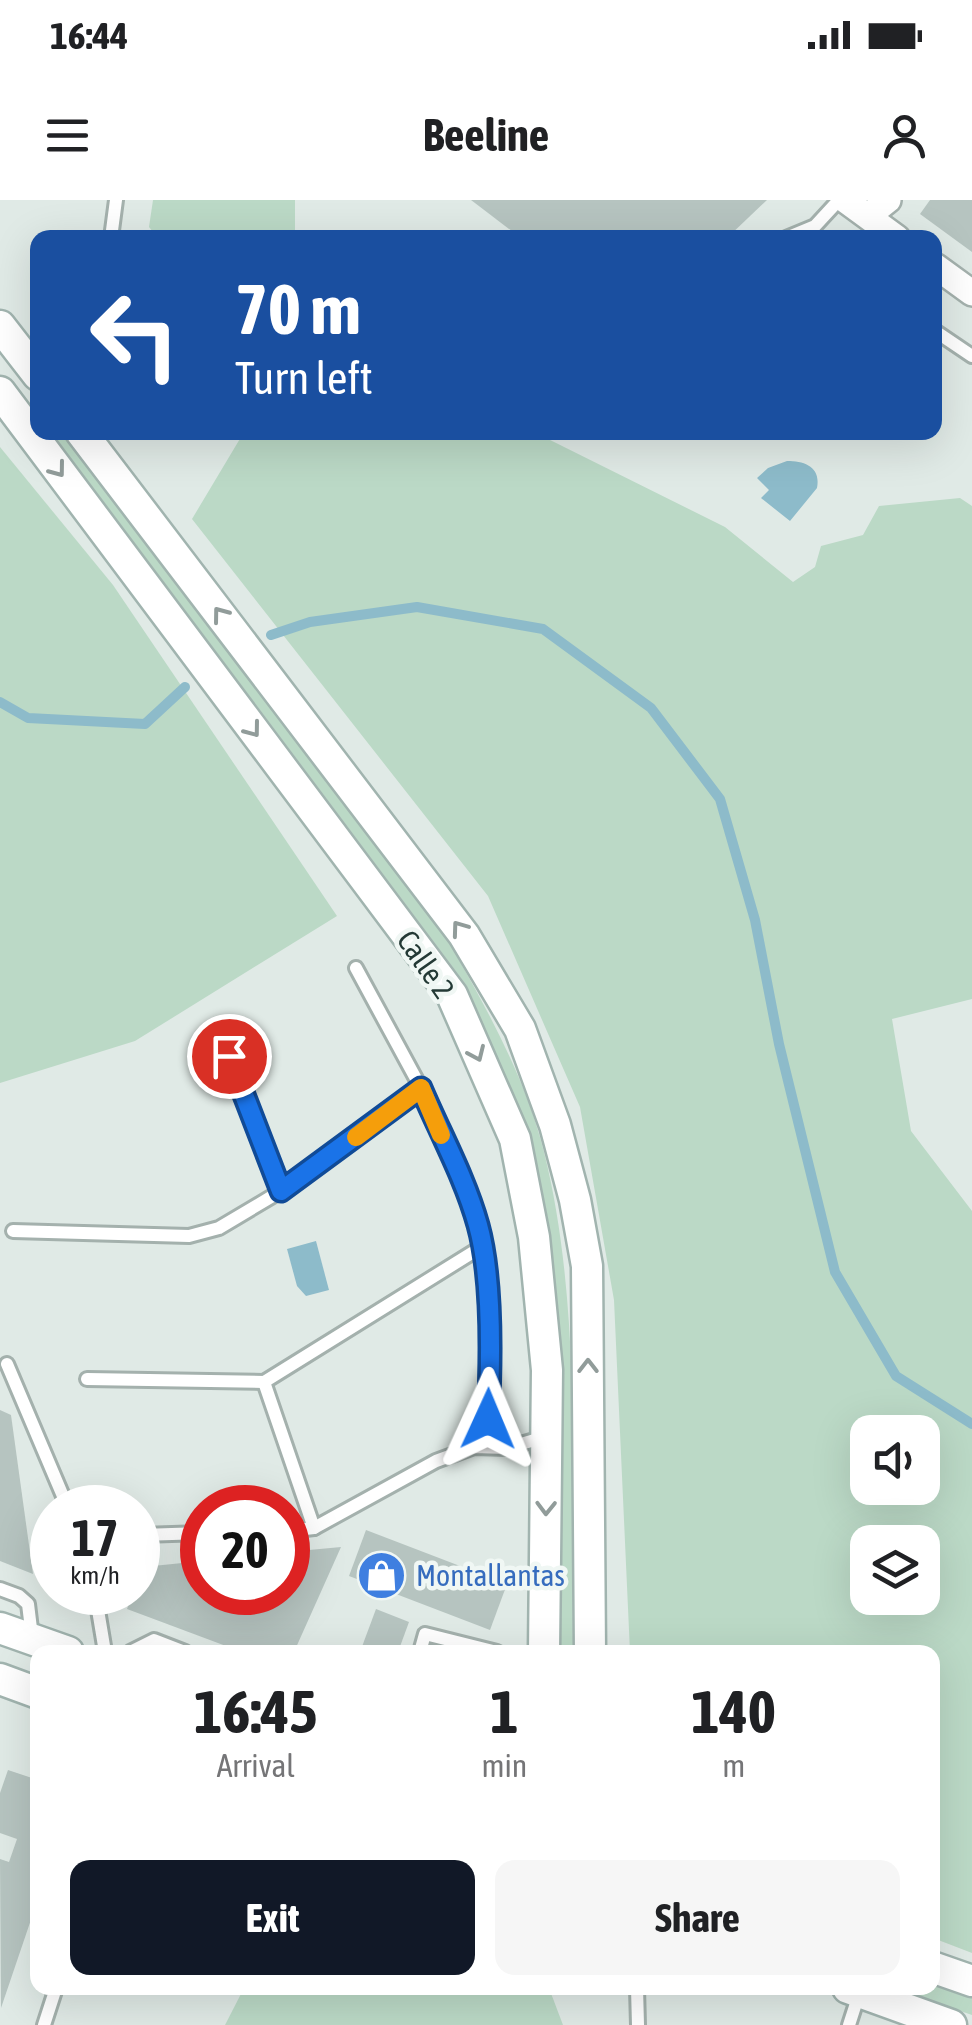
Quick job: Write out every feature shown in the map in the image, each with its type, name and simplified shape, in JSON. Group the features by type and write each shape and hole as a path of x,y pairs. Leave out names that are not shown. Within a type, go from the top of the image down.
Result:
{"main road":[{"path":"0,326 30,365"},
{"name":"Calle 2","path":"0,392 30,432"},
{"name":"Calle 2","path":"36,440 452,995 515,1139 534,1237 547,1370 544,1645"},
{"name":"Calle 2","path":"88,440 464,935 520,1030 555,1125 575,1200 586,1266 590,1645"},
{"path":"0,1628 47,1645"},
{"path":"0,1679 30,1690"},
{"path":"940,1970 972,1981"},
{"path":"869,1999 951,2025"}],"street":[{"path":"842,200 886,230"},
{"path":"868,216 888,200"},
{"path":"942,271 972,293"}],"lane":[{"path":"113,230 116,200"},
{"path":"808,230 842,200"},
{"path":"942,336 972,356"},
{"path":"356,968 421,1088 477,1221 483,1246 489,1401 488,1419 474,1447"},
{"path":"229,1056 281,1191"},
{"path":"13,1231 189,1236 219,1228 281,1191 421,1088"},
{"path":"87,1379 264,1382 483,1246"},
{"path":"7,1364 58,1485"},
{"path":"264,1382 314,1528"},
{"path":"310,1528 436,1461 474,1447 507,1448 547,1436"},
{"path":"0,1589 28,1604 32,1640"},
{"path":"99,1615 104,1645"},
{"path":"422,1645 425,1634 468,1645"},
{"path":"144,1645 154,1640 167,1645"},
{"path":"44,2025 54,1995"},
{"path":"637,1995 638,2025"},
{"path":"849,2025 869,1999"}],"green space":[{"path":"153,200 295,200 295,230 149,227"},
{"path":"57,440 67,440 450,944 516,1071 544,1152 565,1273 572,1400 573,1645 559,1645 560,1358 549,1225 531,1136 466,985"},
{"path":"239,440 550,440 725,527 793,582 815,567 821,546 863,535 879,506 960,498 972,506 972,999 892,1019 911,1131 972,1211 972,1953 940,1941 940,1645 630,1645 614,1300 580,1107 488,896 192,519"},
{"path":"0,447 113,585 337,916 135,1041 0,1083"},
{"path":"940,1986 972,1997 972,2015 913,1995 940,1995"},
{"path":"240,1995 552,1995 563,2025 225,2025"}],"water":[{"path":"787,461 810,467 818,481 817,488 790,521 761,498 769,490 757,478 768,468"},
{"path":"316,1241 329,1290 306,1296 297,1286 287,1249"}],"building":[{"path":"471,200 767,200 735,230 510,230"},
{"path":"930,200 972,200 972,252 942,230 920,214"},
{"path":"0,1410 11,1415 30,1573 0,1561"},
{"path":"366,1530 507,1584 490,1630 349,1576"},
{"path":"341,1547 297,1645 223,1645 143,1615 160,1615 160,1565 180,1563 180,1615 310,1615 310,1550"},
{"path":"376,1609 409,1622 401,1645 363,1645"},
{"path":"8,1770 30,1777 30,1923 1,2008 0,1859 9,1862 17,1839 0,1833 0,1793"}],"waterway":[{"path":"271,635 310,622 417,607 543,629 651,708 720,799 755,920 779,1044 835,1272 896,1376 972,1424"},
{"path":"0,702 28,718 145,724 185,687"}],"slow traffic":[{"path":"356,1137 421,1088 441,1135"}],"place":[{"name":"Montallantas","path":"381,1575"}],"route":[{"path":"229,1056 281,1191 421,1088 477,1221 483,1246 490,1384 488,1419"}]}
